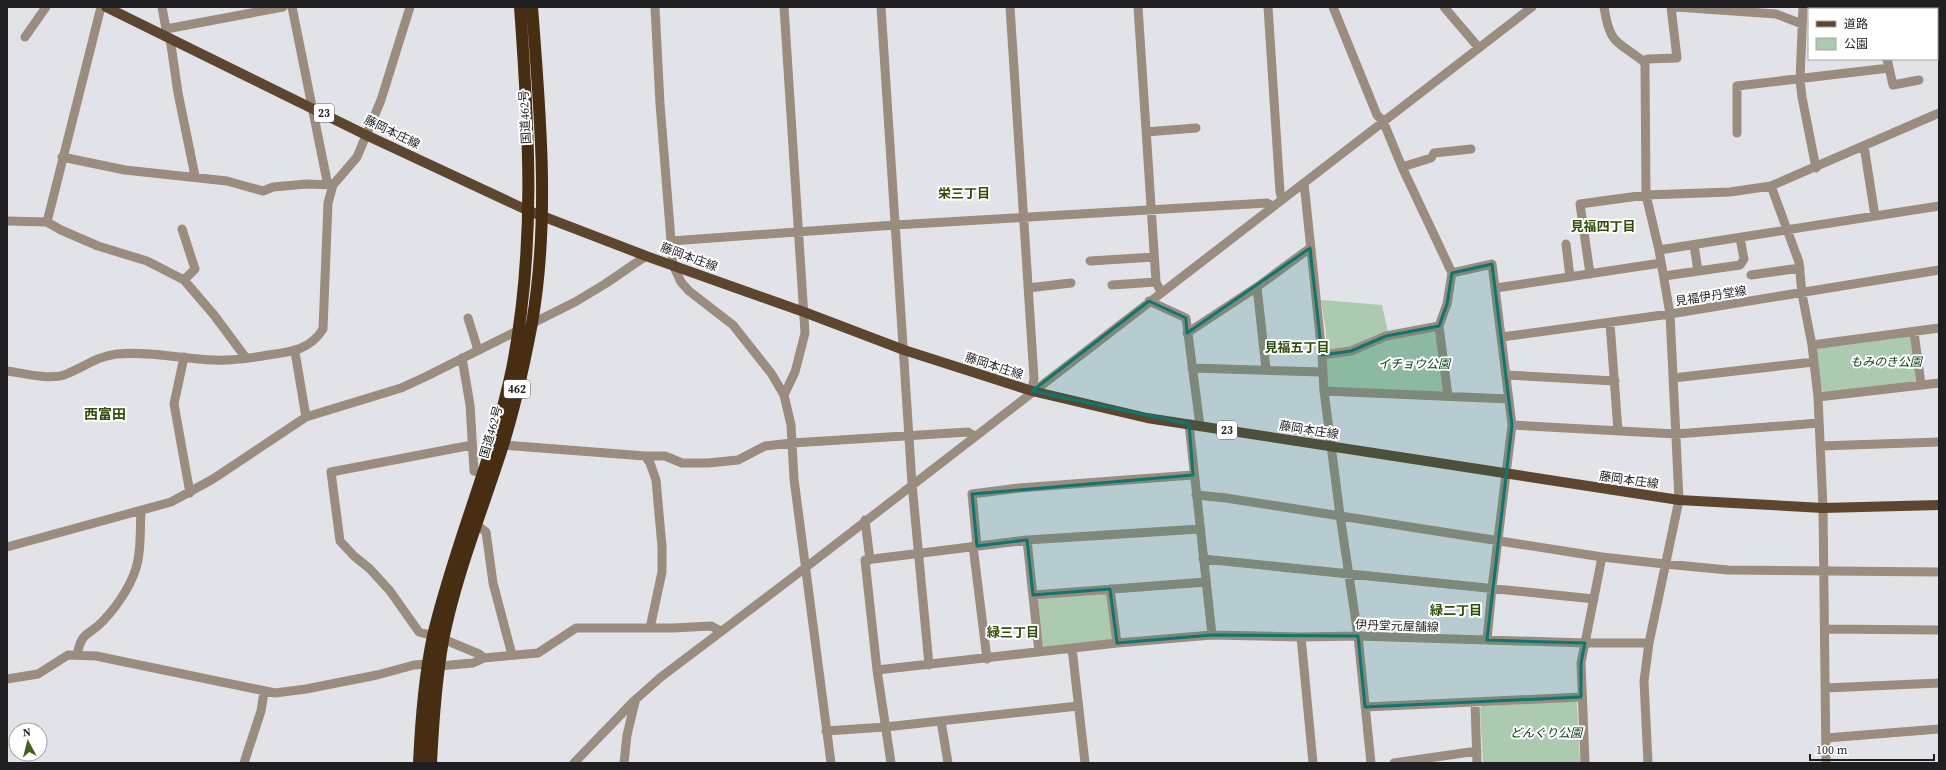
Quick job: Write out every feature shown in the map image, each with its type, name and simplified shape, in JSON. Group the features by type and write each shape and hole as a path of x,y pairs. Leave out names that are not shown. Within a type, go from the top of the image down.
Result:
{"highway":[{"name":"国道462号","path":"431,763 434,665 438,637 455,559 504,403 518,330 529,239 526,89 520,7"},
{"name":"国道462号","path":"438,637 455,594 503,445 532,323 543,217 540,128 532,7"},
{"name":"国道462号","path":"419,763 423,698 434,665"}],"main road":[{"name":"藤岡本庄線","path":"106,7 167,34 366,134 529,212 904,350 1032,391 1147,418 1506,475 1679,500 1823,508 1939,505"}],"street":[{"path":"25,37 46,7"},
{"path":"47,222 62,157 101,7"},
{"path":"162,7 178,93 196,176"},
{"path":"167,34 283,7"},
{"path":"292,7 327,181 333,185"},
{"path":"7,371 49,377 63,375 96,358 115,354 137,353 215,360 246,358 295,352 315,340 323,329 328,203 333,185 357,157 384,92 410,7"},
{"path":"654,7 673,265 681,282 689,291 734,325 771,373 784,395 790,419 794,478 831,763"},
{"path":"784,7 805,333 795,372 784,395"},
{"path":"881,7 912,484 929,665"},
{"path":"1010,7 1034,378 1032,391"},
{"path":"1138,7 1156,282 1161,292"},
{"path":"1268,7 1282,199"},
{"path":"1333,7 1377,115 1383,121 1402,167 1452,273 1447,304 1439,326 1448,396"},
{"path":"1444,7 1479,48"},
{"path":"574,763 635,700 667,673 1532,7"},
{"path":"1502,337 1670,314 1662,263 1646,195 1646,70 1643,62 1612,38 1604,7"},
{"path":"1643,62 1648,59 1677,58 1671,7"},
{"path":"1676,7 1776,14 1802,24"},
{"path":"1803,7 1800,80 1816,168"},
{"path":"1887,60 1893,85 1919,80"},
{"path":"1737,133 1737,86 1800,80 1889,68"},
{"path":"1590,274 1580,204 1646,195 1730,192 1771,186 1816,168 1939,113"},
{"path":"1146,132 1196,128"},
{"path":"1864,146 1875,216"},
{"path":"1402,167 1431,158 1434,153 1470,149"},
{"path":"62,157 126,170 196,176 226,181 263,191 273,187 307,184 333,185"},
{"path":"1304,183 1330,447 1358,636 1371,763"},
{"path":"1771,186 1786,231 1799,262 1802,294 1812,345 1818,397 1823,508 1826,763"},
{"path":"671,241 1151,209 1267,203 1273,206"},
{"path":"1659,250 1939,206"},
{"path":"7,221 47,222 61,230 98,246 147,261 184,280 214,315 246,358"},
{"path":"182,229 195,269 184,280"},
{"path":"1664,276 1740,265 1744,259 1740,238"},
{"path":"1566,244 1570,277"},
{"path":"1694,245 1698,271"},
{"path":"1187,333 1258,287 1310,248"},
{"path":"7,546 141,512 171,502 190,493 306,417 402,388 532,323 605,284 646,256"},
{"path":"1090,261 1154,257"},
{"path":"1496,288 1662,263"},
{"path":"1452,273 1492,264 1512,425 1487,640"},
{"path":"1751,275 1800,268"},
{"name":"見福伊丹堂線","path":"1679,500 1670,314 1802,294 1939,270"},
{"path":"1112,285 1156,282"},
{"path":"1028,288 1071,283"},
{"path":"1258,287 1266,369"},
{"path":"1149,301 1186,318 1200,426"},
{"path":"468,318 478,350"},
{"path":"1610,323 1618,431"},
{"path":"1322,355 1351,351 1386,336 1439,326"},
{"path":"1812,345 1939,328"},
{"path":"1914,332 1921,384"},
{"path":"295,352 306,417"},
{"path":"184,357 174,404 190,493"},
{"path":"462,358 470,406 474,471 483,473"},
{"path":"1673,378 1814,362"},
{"path":"1192,368 1266,369 1322,372"},
{"path":"1506,375 1615,382"},
{"path":"1818,397 1939,383"},
{"path":"1324,392 1509,399"},
{"path":"1512,425 1676,434 1819,423"},
{"path":"1189,424 1193,475 1212,635"},
{"path":"503,445 645,456 665,456 682,463 708,463 738,460 765,446 792,443 968,432 974,436"},
{"path":"1820,446 1939,442"},
{"path":"472,445 331,472 340,541 370,569 390,591 419,632 438,637 479,654 484,658"},
{"path":"645,456 650,463 656,480 662,547 662,572 650,628"},
{"path":"987,659 975,546 972,494 1019,488 1193,475"},
{"path":"1196,495 1226,498 1602,556 1665,564 1728,570 1939,572"},
{"path":"1648,763 1644,680 1648,643 1679,500"},
{"path":"77,655 83,636 103,621 125,593 134,574 138,560 141,512"},
{"path":"865,520 870,560"},
{"path":"477,525 486,532 493,583 512,655"},
{"path":"891,763 877,670 865,560 918,552 1027,540 1200,529"},
{"path":"1027,540 1039,652"},
{"path":"1585,763 1581,698 1581,663 1602,556"},
{"path":"1203,559 1594,599"},
{"path":"1032,595 1206,582"},
{"path":"1110,589 1117,643"},
{"path":"7,679 38,674 68,655 77,655 96,656 264,692 275,693 306,689 378,675 414,665 473,663 484,658 538,653 576,628 711,626 721,631"},
{"path":"1825,629 1939,630"},
{"name":"伊丹堂元屋舗線","path":"877,670 987,659 1117,643 1212,635 1301,638 1358,636 1585,643 1648,643"},
{"path":"1301,638 1313,763"},
{"path":"1072,648 1085,763"},
{"path":"1826,688 1939,683"},
{"path":"244,763 261,711 264,692"},
{"path":"1365,707 1581,698"},
{"path":"624,763 627,735 635,700"},
{"path":"1475,703 1477,763"},
{"path":"826,731 885,727 1078,706"},
{"path":"941,721 948,763"},
{"path":"1826,738 1939,729"},
{"path":"1394,763 1477,751"}],"highlighted area":[{"path":"1310,248 1322,355 1351,351 1386,336 1439,326 1447,304 1452,273 1492,264 1512,425 1487,640 1585,643 1581,663 1581,697 1365,707 1358,636 1212,635 1117,643 1110,589 1033,595 1027,540 977,546 972,494 1193,475 1189,424 1032,391 1149,301 1186,318 1187,333"}],"green space":[{"name":"イチョウ公園","path":"1321,300 1382,305 1388,332 1437,331 1445,393 1331,388 1327,386 1326,332"},
{"name":"もみのき公園","path":"1909,336 1912,338 1916,382 1825,393 1822,390 1815,350 1819,347"},
{"path":"1105,593 1108,595 1114,637 1112,640 1045,648 1043,645 1037,601 1040,598"},
{"name":"どんぐり公園","path":"1577,702 1580,763 1483,763 1480,709 1482,706"}],"district":[{"name":"栄三丁目","path":"964,193"},
{"name":"見福四丁目","path":"1603,226"},
{"name":"見福五丁目","path":"1297,347"},
{"name":"西富田","path":"105,414"},
{"name":"緑二丁目","path":"1456,610"},
{"name":"緑三丁目","path":"1013,632"}]}
